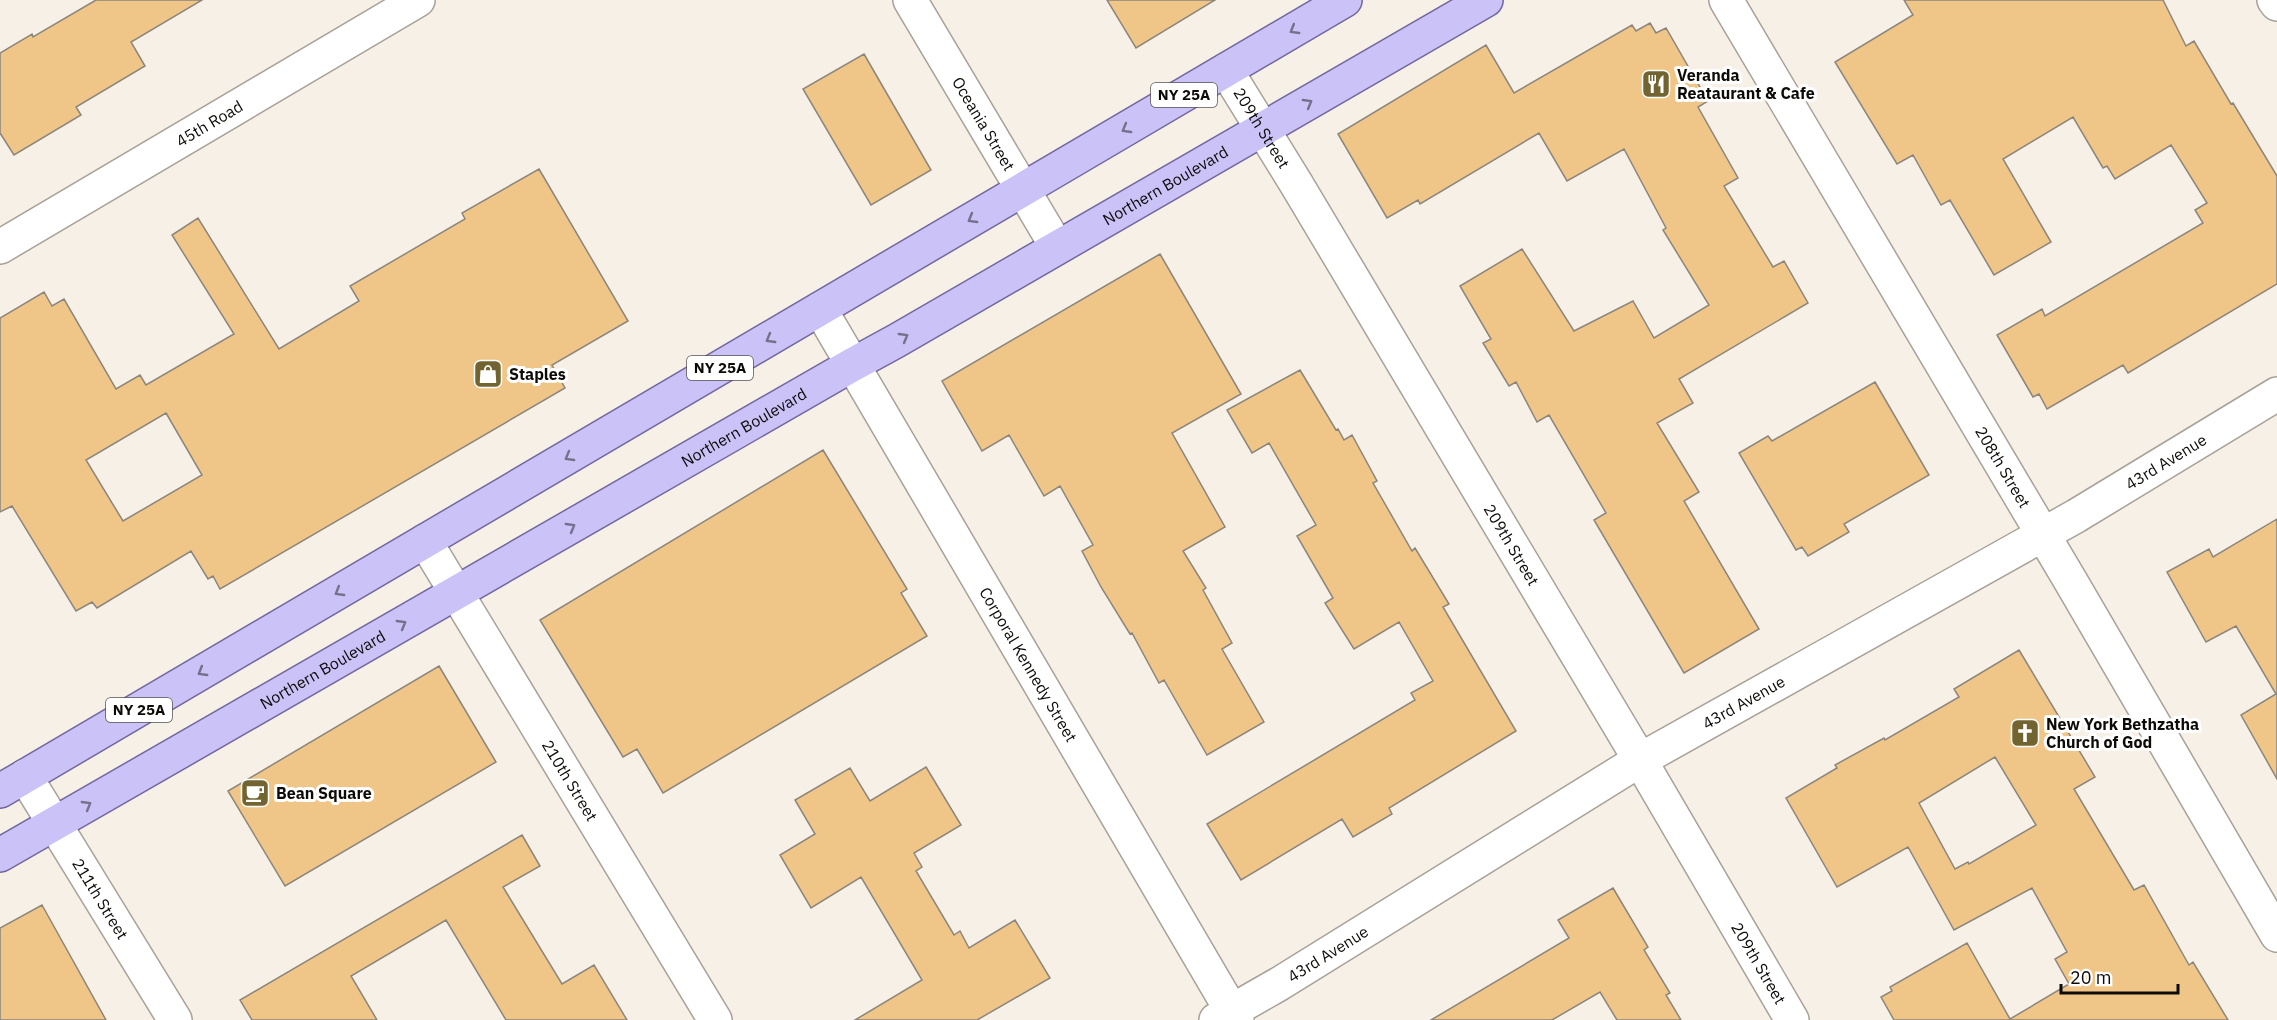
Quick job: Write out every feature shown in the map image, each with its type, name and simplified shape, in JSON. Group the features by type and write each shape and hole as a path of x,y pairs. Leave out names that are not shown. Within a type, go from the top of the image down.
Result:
{"main road":[{"name":"NY 25A","path":"13,784 1345,0"},
{"name":"Northern Boulevard","path":"0,855 1486,0"}],"street":[{"name":"45th Road","path":"0,247 418,0"},
{"name":"Oceania Street","path":"910,0 1057,247"},
{"name":"208th Street","path":"1726,0 2043,534 2277,935"},
{"path":"2274,0 2277,4"},
{"name":"209th Street","path":"1226,70 1263,128 1640,760 1792,1020"},
{"name":"Corporal Kennedy Street","path":"820,309 1228,1017"},
{"name":"43rd Avenue","path":"1228,1017 1640,760 2076,516 2277,394"},
{"name":"210th Street","path":"425,541 715,1020"},
{"name":"211th Street","path":"13,784 55,824 175,1020"}],"building":[{"path":"96,0 202,0 131,42 145,66 76,107 81,115 14,155 0,133 0,53 32,34 33,37"},
{"path":"1107,0 1215,0 1136,48"},
{"path":"1904,0 2163,0 2186,46 2194,41 2277,176 2277,284 2128,373 2123,365 2047,409 2039,394 2033,397 1997,335 2042,309 2045,316 2203,223 2195,210 2207,203 2171,145 2115,179 2107,166 2103,168 2073,117 2003,159 2051,242 1994,275 1950,200 1941,205 1913,155 1897,164 1835,62 1913,15"},
{"path":"1650,23 1656,33 1666,28 1708,101 1698,107 1738,178 1724,186 1773,267 1784,261 1808,303 1679,379 1693,403 1657,423 1699,492 1684,501 1759,629 1684,673 1594,520 1606,513 1549,415 1537,422 1516,382 1509,386 1483,343 1491,339 1460,286 1522,249 1574,331 1633,301 1654,338 1709,305 1663,230 1666,228 1624,149 1567,181 1539,133 1420,204 1418,200 1387,218 1338,134 1486,45 1514,93 1632,25 1636,31"},
{"path":"864,54 931,170 871,205 803,89"},
{"path":"539,169 628,321 552,365 565,388 220,589 213,576 208,579 191,551 97,608 92,602 76,611 12,506 0,512 0,318 44,292 52,306 64,299 116,389 140,375 146,385 234,334 172,235 198,218 279,349 359,301 350,286 465,219 462,213","holes":["166,413 202,475 123,521 86,460"]},
{"path":"1160,254 1241,394 1172,433 1225,527 1183,551 1206,588 1203,590 1232,643 1222,649 1264,722 1207,755 1164,680 1159,683 1132,633 1130,634 1101,587 1082,551 1093,545 1060,486 1044,496 1009,435 982,451 942,381"},
{"path":"1300,370 1344,440 1352,435 1377,481 1373,483 1412,551 1415,548 1449,604 1443,607 1516,731 1389,808 1392,814 1353,837 1342,819 1241,880 1207,824 1415,700 1411,693 1433,681 1399,622 1354,649 1325,603 1333,598 1297,536 1316,525 1269,443 1252,453 1227,410"},
{"path":"1875,382 1929,475 1844,524 1849,532 1808,556 1802,547 1796,550 1739,453 1768,436 1772,441"},
{"path":"823,450 907,589 901,593 927,636 663,793 637,749 623,757 540,620"},
{"path":"2277,519 2277,779 2241,715 2276,694 2236,626 2206,642 2167,572 2209,549 2213,557"},
{"path":"2019,650 2095,777 2074,789 2134,890 2144,885 2189,965 2193,962 2228,1020 1894,1020 1881,997 1892,991 1890,987 1967,943 2010,1019 2069,984 2055,959 2067,952 2032,888 1954,930 1908,847 1837,887 1786,798 1837,768 1835,765 1884,738 1885,740 1959,697 1954,689","holes":["1995,757 2036,825 1969,864 1968,862 1955,869 1919,803"]},
{"path":"439,666 496,762 285,886 228,791"},
{"path":"926,767 961,825 914,853 922,867 916,871 954,935 960,931 969,948 1015,920 1050,978 977,1020 855,1020 922,980 861,877 811,908 780,855 815,834 795,800 850,768 870,801"},
{"path":"522,835 540,866 503,887 562,984 594,965 627,1020 506,1020 446,920 351,976 377,1020 252,1020 240,1000"},
{"path":"1613,888 1648,947 1644,950 1670,993 1666,995 1681,1020 1617,1020 1600,992 1552,1020 1431,1020 1569,938 1558,920"},
{"path":"42,905 106,1020 0,1020 0,928"}],"place":[{"name":"Veranda Reataurant & Cafe","path":"1656,84"},
{"name":"Staples","path":"488,374"},
{"name":"New York Bethzatha Church of God","path":"2025,733"},
{"name":"Bean Square","path":"255,793"}]}
